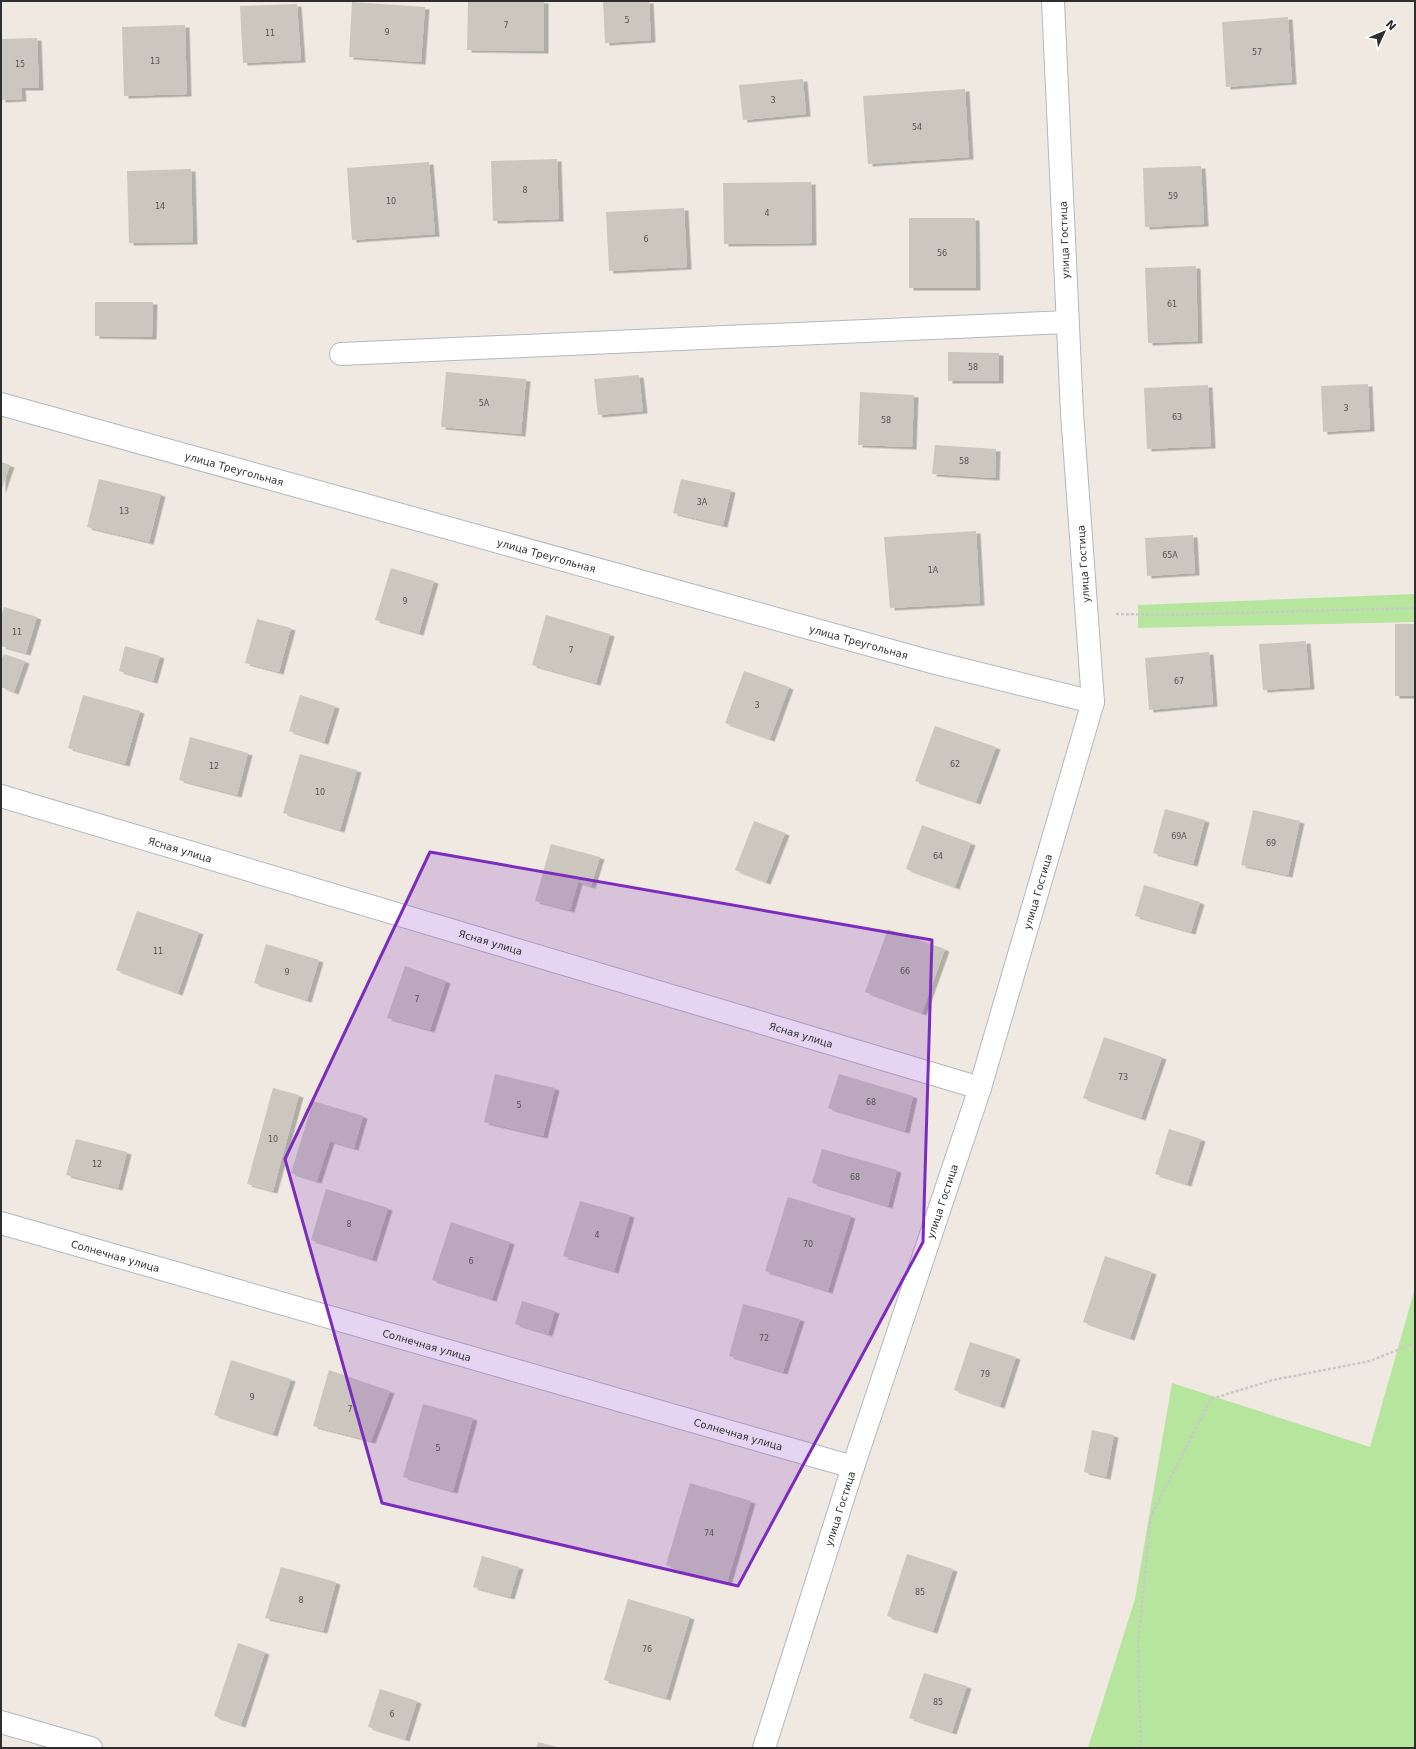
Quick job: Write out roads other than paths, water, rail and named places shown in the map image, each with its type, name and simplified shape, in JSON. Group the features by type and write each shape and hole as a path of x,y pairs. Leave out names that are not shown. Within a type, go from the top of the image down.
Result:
{"street":[{"name":"улица Гостица","path":"764,1748 853,1468 980,1088 1093,702 1067,322 1053,1"},
{"path":"341,354 1067,322"},
{"name":"улица Треугольная","path":"1,404 928,661 1093,702"},
{"name":"Ясная улица","path":"1,796 980,1088"},
{"name":"Солнечная улица","path":"1,1223 853,1468"},
{"path":"1,1722 91,1748"}]}
